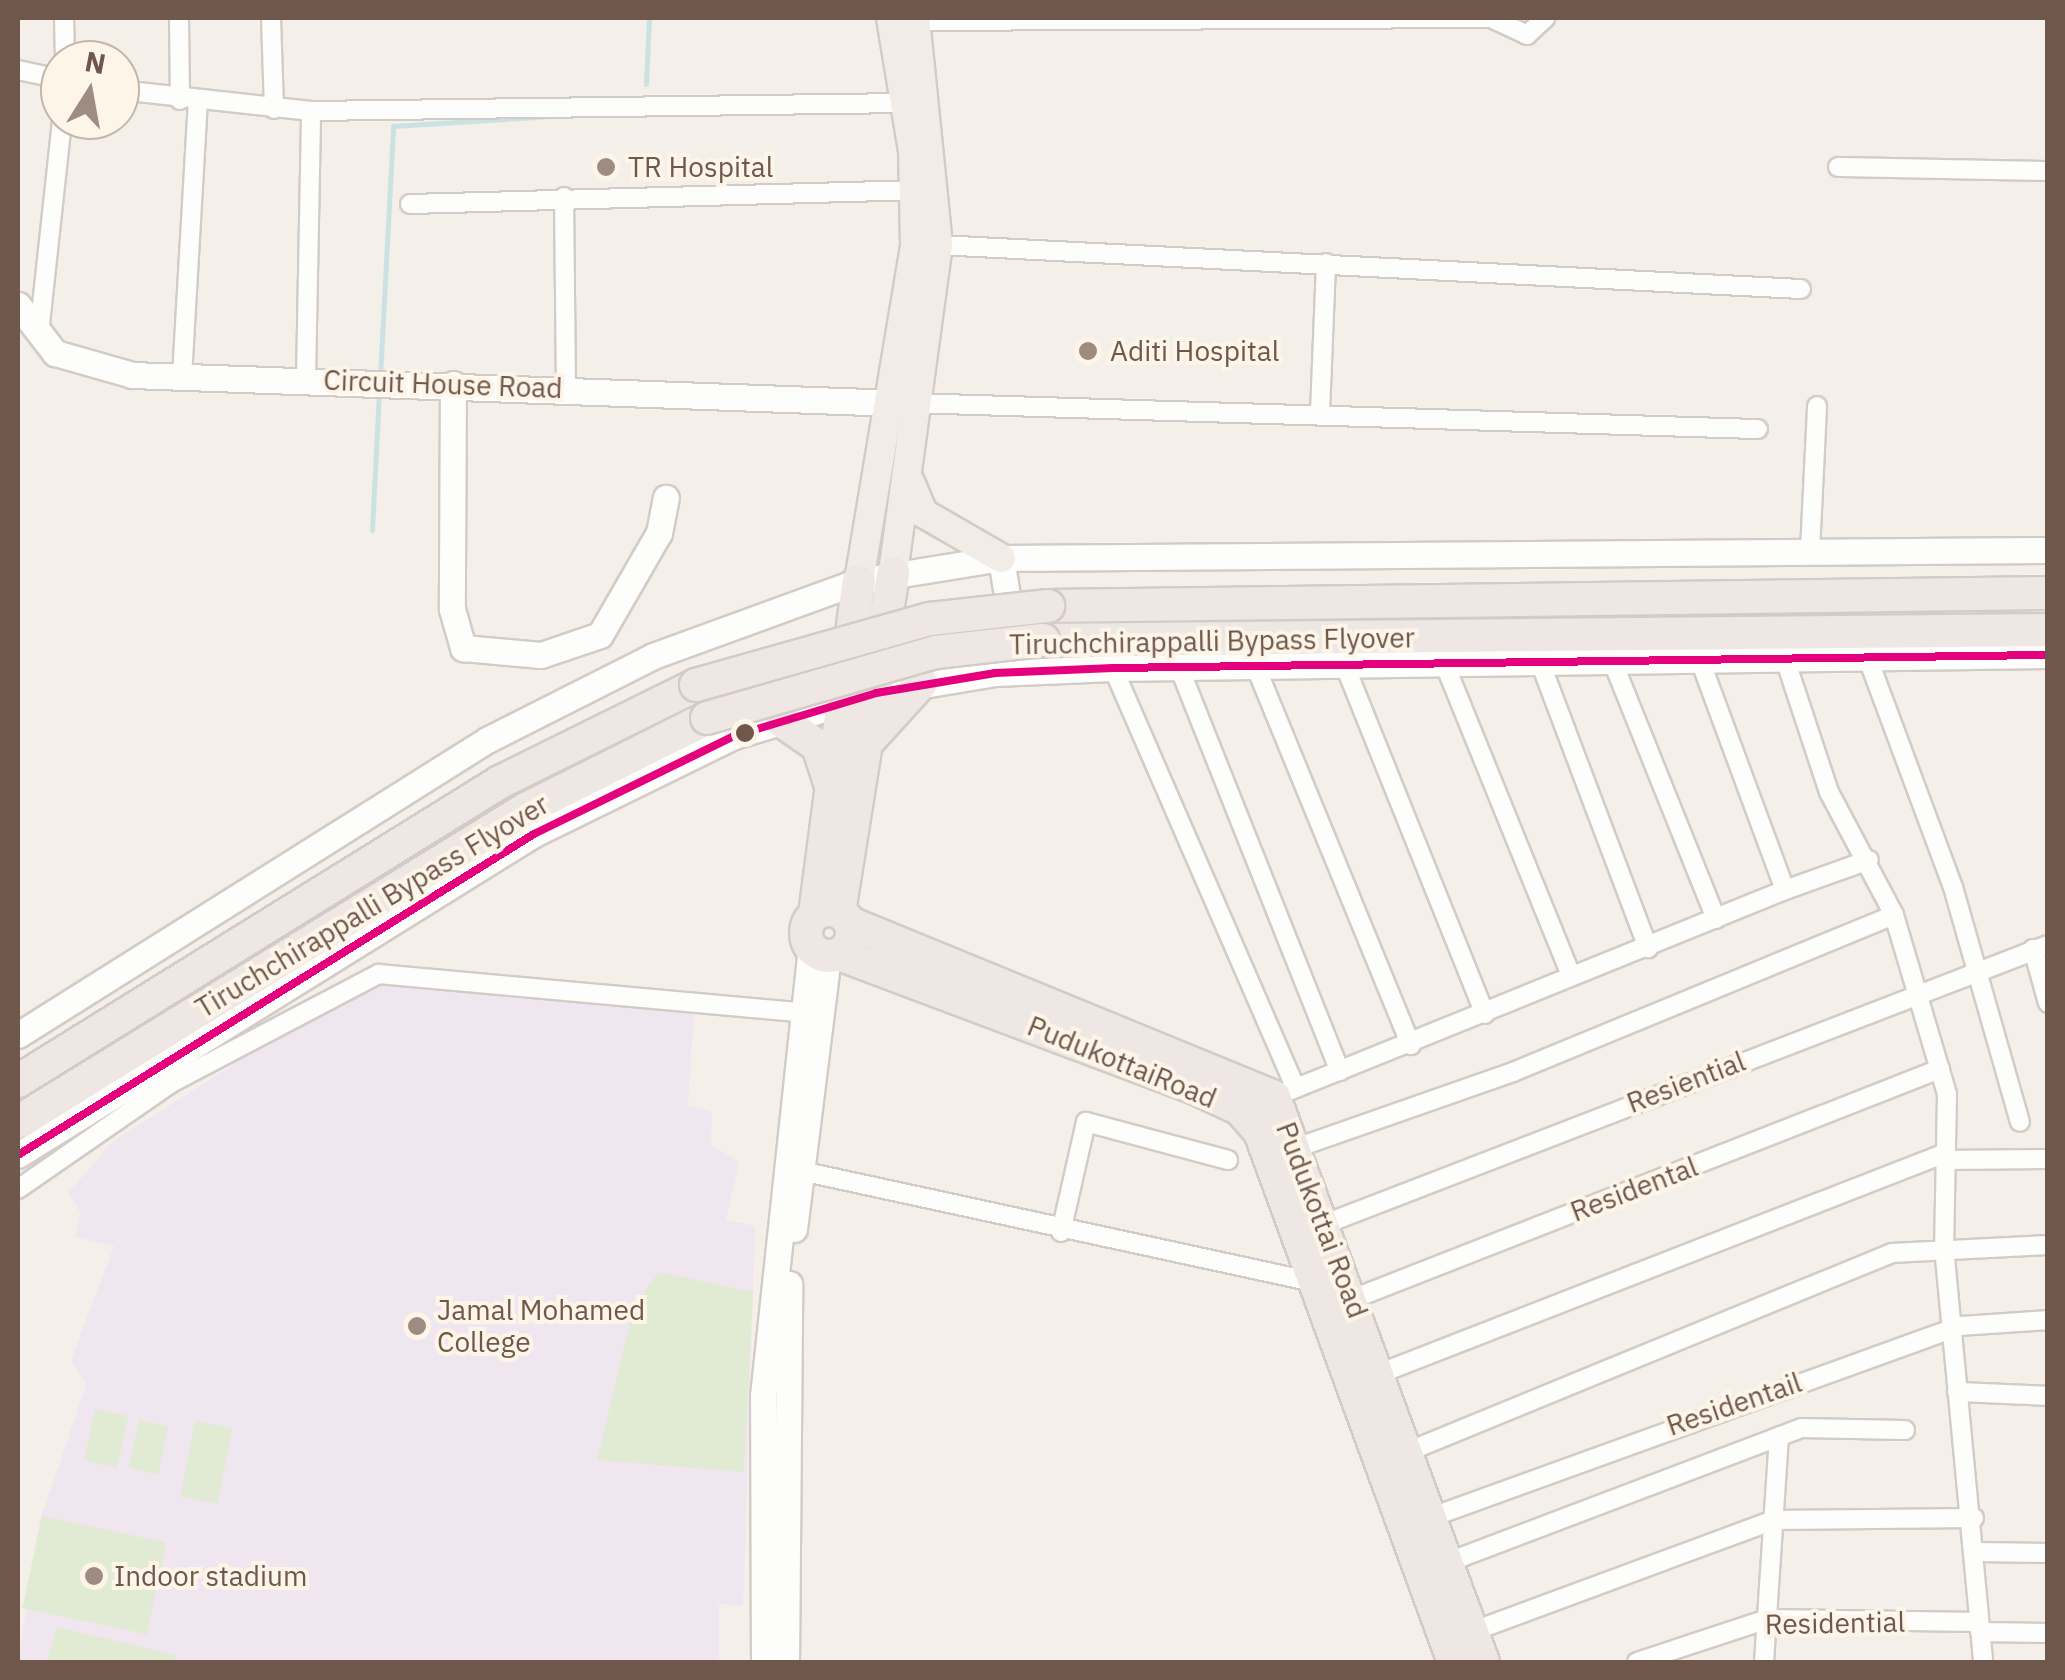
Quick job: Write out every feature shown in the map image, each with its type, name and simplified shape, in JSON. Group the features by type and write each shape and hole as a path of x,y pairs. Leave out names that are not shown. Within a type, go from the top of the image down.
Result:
{"highway":[{"path":"834,798 893,574"},
{"path":"837,852 868,742 861,697 859,581"},
{"name":"Tiruchchirappalli Bypass Flyover","path":"18,1081 500,782 696,685 930,619 1048,606 2048,593"},
{"name":"Tiruchchirappalli Bypass Flyover","path":"18,1122 526,810 720,727 936,652 1043,640 2048,630"},
{"path":"868,742 921,683"},
{"path":"782,721 818,746 834,798 837,852 830,934"},
{"name":"Pudukottai Road","path":"830,934 1285,1093 1296,1148 1325,1224 1333,1297 1381,1373 1477,1647"},
{"name":"PudukottaiRoad","path":"830,934 1240,1110 1260,1132 1333,1297 1454,1662"}],"main road":[{"path":"859,581 907,403 938,245 906,103 908,19"},
{"path":"893,574 910,482 907,403 924,190 908,19"},
{"path":"910,482 923,513 1001,558"}],"street":[{"path":"179,18 189,101 182,377"},
{"path":"271,18 274,109"},
{"path":"908,19 1491,18 1527,35 1545,18"},
{"path":"140,93 311,111 675,99 822,110 906,103"},
{"path":"306,378 311,111"},
{"path":"39,333 60,140"},
{"path":"1838,167 2048,171"},
{"path":"410,204 924,190"},
{"path":"564,197 566,389"},
{"path":"938,245 1801,289"},
{"path":"1320,413 1326,263"},
{"name":"Circuit House Road","path":"18,305 39,333 76,364 182,377 306,378 907,403"},
{"path":"453,384 453,623 463,648 542,655 600,635 651,550 666,498"},
{"path":"907,403 1758,429"},
{"path":"1810,551 1817,406"},
{"path":"18,1035 488,740 699,637 859,581 1001,558 2048,550"},
{"path":"1001,558 1020,672"},
{"path":"699,637 720,727"},
{"path":"18,1155 534,834 720,727 782,721 921,683 1020,672 1784,656 2048,655"},
{"path":"1784,656 1830,792 1869,860 1894,915 1940,1069 1950,1331 1974,1518 1984,1662"},
{"path":"1867,656 1978,967 2020,1122"},
{"path":"1698,658 1785,890"},
{"path":"1612,660 1716,919"},
{"path":"1540,662 1648,948"},
{"path":"1255,665 1411,1045"},
{"path":"1445,665 1571,975"},
{"path":"1345,666 1485,1014"},
{"path":"1178,667 1340,1071"},
{"path":"1113,668 1285,1093 1411,1045 1571,975 1869,860"},
{"path":"1296,1148 1513,1072 1894,915"},
{"path":"764,1662 763,1396 809,1014 830,934"},
{"path":"2040,948 2048,1003"},
{"name":"Resiential","path":"1325,1224 1978,967 2040,948"},
{"path":"18,1189 171,1083 379,974 809,1014"},
{"path":"786,1662 784,1242 801,1171 809,1014"},
{"name":"Residental","path":"1333,1297 1940,1069"},
{"path":"1061,1232 1086,1122 1228,1160"},
{"path":"1381,1373 1942,1157 2048,1159"},
{"path":"801,1171 1333,1297"},
{"path":"1407,1452 1892,1253 1944,1247 2048,1245"},
{"name":"Residentail","path":"1429,1518 1950,1331 2048,1320"},
{"path":"1957,1392 2048,1396"},
{"path":"1446,1563 1778,1436 1905,1430"},
{"path":"1764,1662 1778,1436"},
{"path":"1477,1647 1774,1520 1974,1518"},
{"path":"1976,1552 2048,1553"},
{"name":"Residential","path":"1637,1662 1768,1618 2048,1632"}],"shaded area":[{"name":"Jamal Mohamed College","path":"363,982 694,1013 688,1105 712,1112 711,1145 739,1162 726,1220 755,1226 743,1606 719,1604 719,1662 18,1662 40,1521 86,1385 71,1360 114,1246 75,1237 81,1213 68,1193 112,1142"}],"green space":[{"path":"659,1272 753,1292 744,1472 597,1460 634,1306"},
{"path":"95,1409 128,1416 117,1468 84,1461"},
{"path":"139,1420 168,1426 158,1474 129,1468"},
{"path":"195,1421 232,1428 218,1504 180,1497"},
{"name":"Indoor stadium","path":"42,1516 166,1542 147,1634 22,1608"},
{"path":"57,1627 176,1655 174,1662 47,1662"}],"waterway":[{"path":"646,84 649,18"},
{"path":"380,377 393,126 551,116"},
{"path":"372,530 379,393"}],"transit line":[{"path":"18,1155 534,834 734,736 876,693 995,673 1113,668 2048,655"}],"place":[{"name":"TR Hospital","path":"606,167"},
{"name":"Aditi Hospital","path":"1088,351"},
{"name":"Jamal Mohamed College","path":"417,1326"},
{"name":"Indoor stadium","path":"94,1576"}]}
